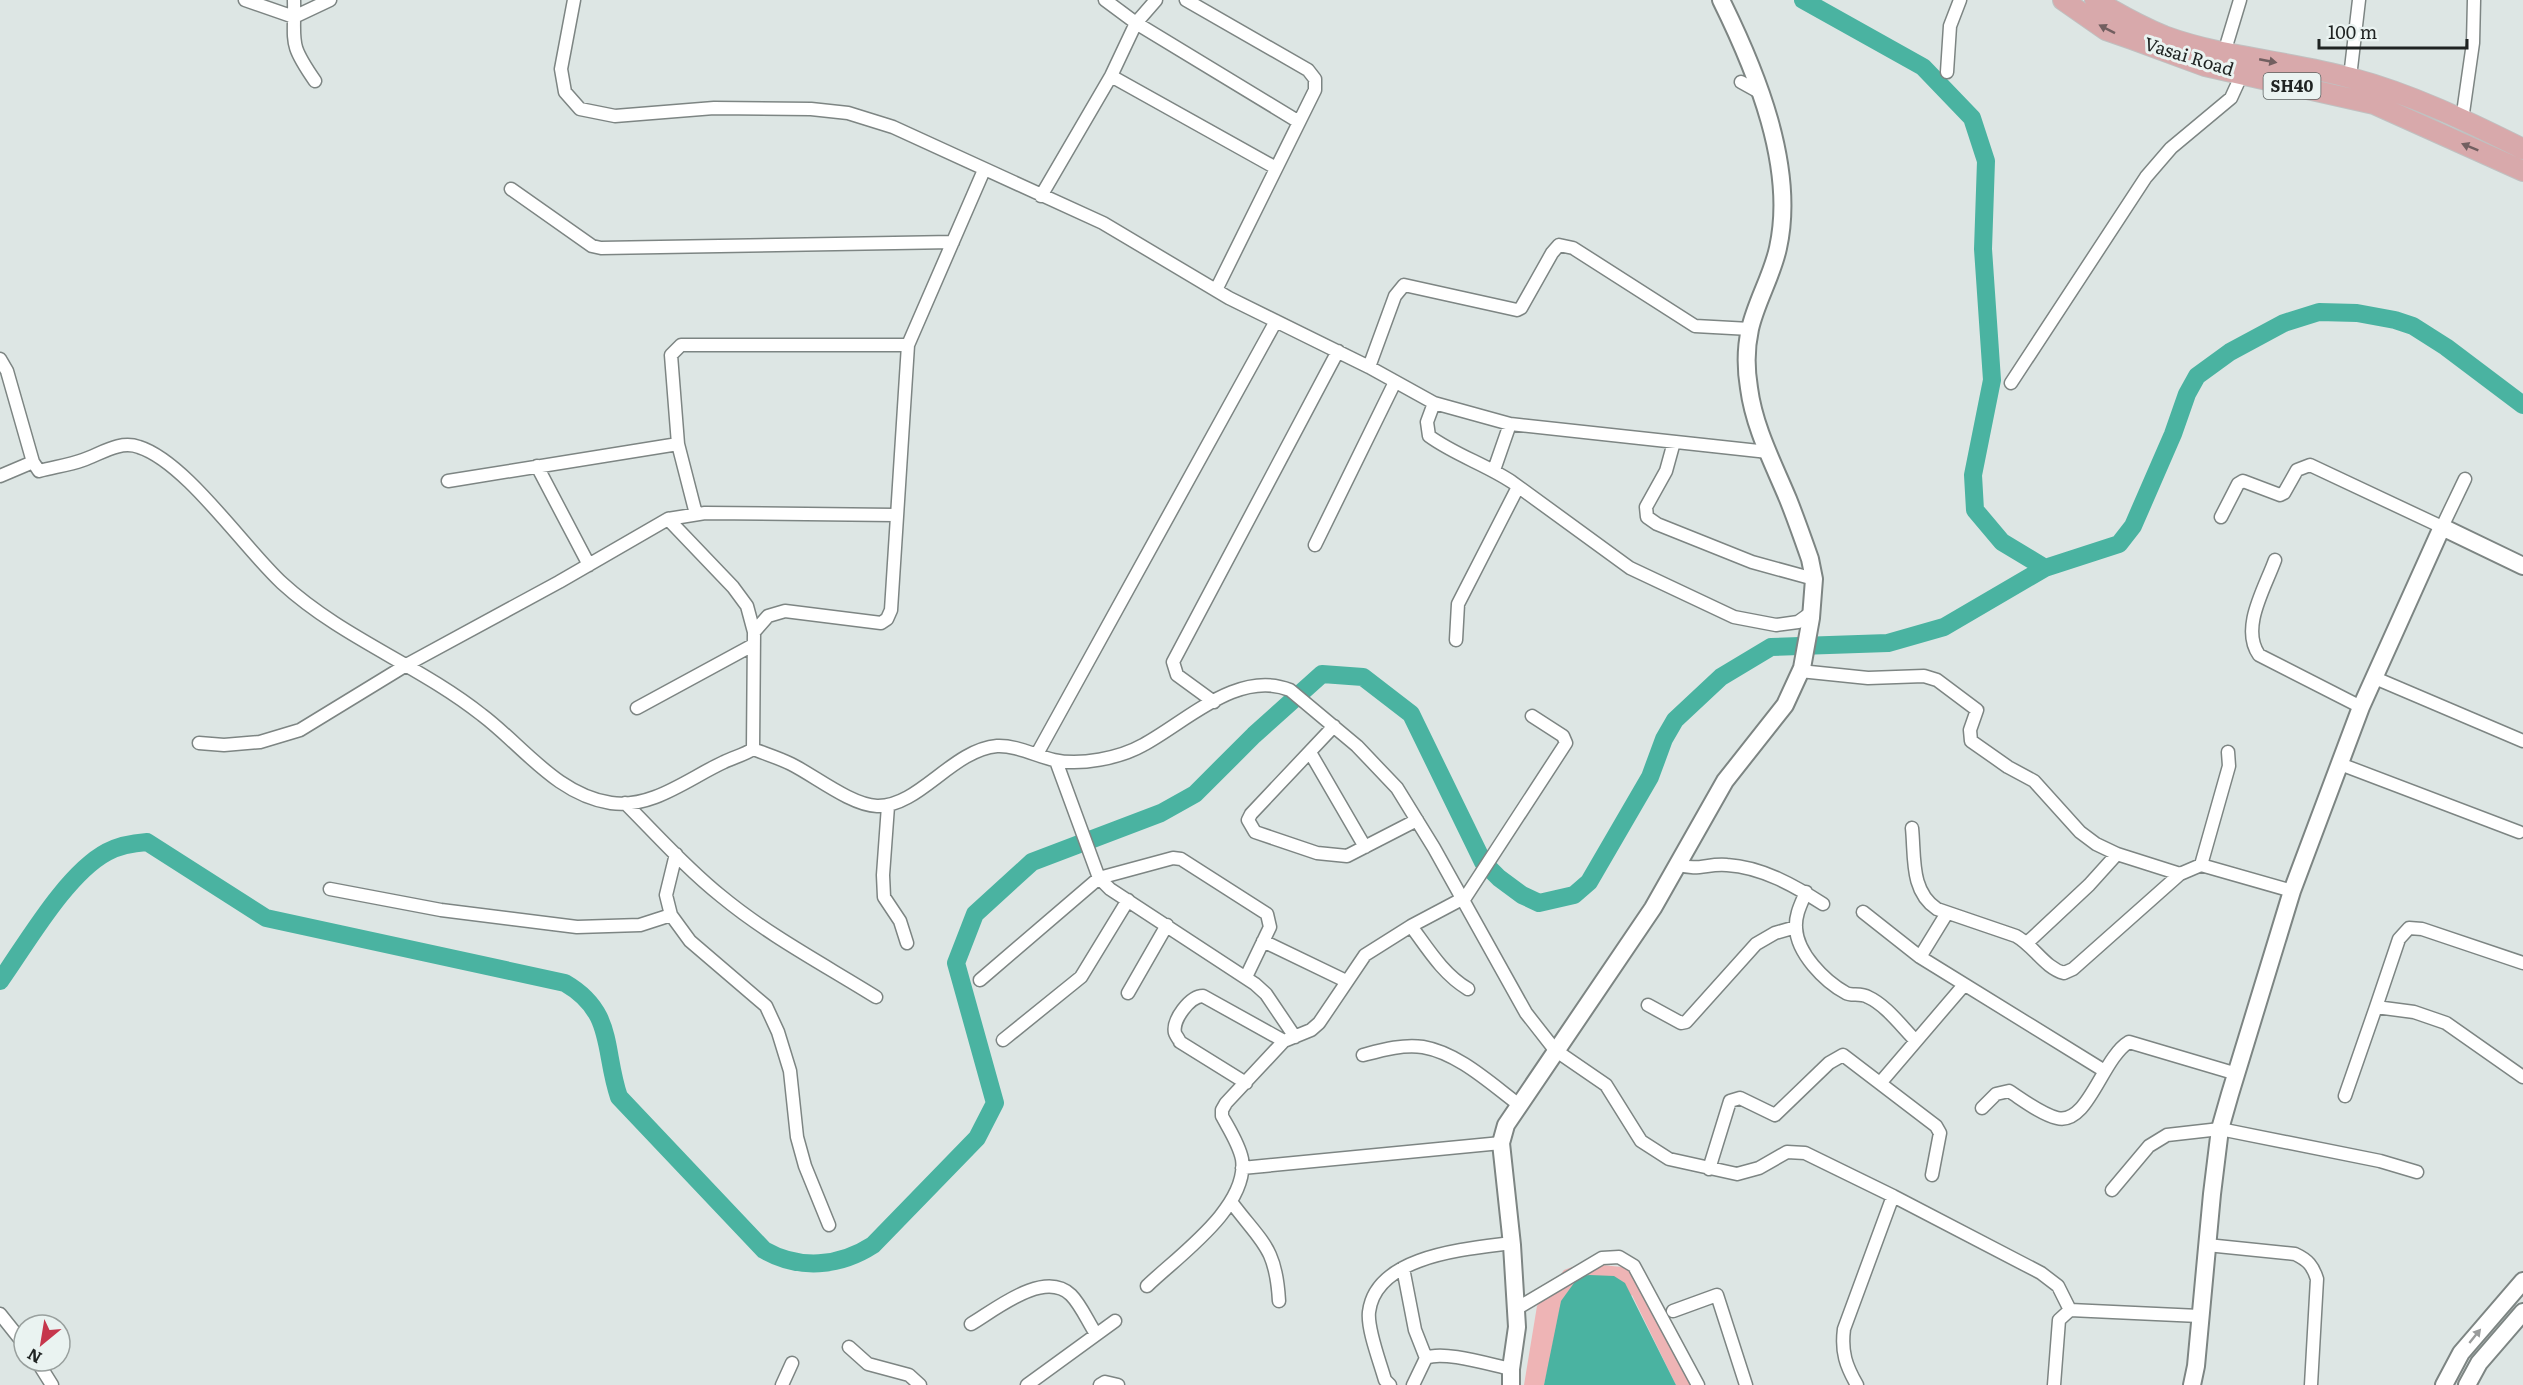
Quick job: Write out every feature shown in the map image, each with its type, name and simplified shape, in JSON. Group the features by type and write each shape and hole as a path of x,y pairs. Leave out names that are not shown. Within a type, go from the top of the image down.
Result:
{"main road":[{"name":"Vasai Road","path":"2063,0 2106,30 2205,66 2374,104 2523,171"},
{"name":"Vasai Road","path":"2096,0 2126,18 2166,37 2224,52 2350,77 2417,98 2523,149"}],"street":[{"path":"245,0 294,17 330,0"},
{"path":"294,0 292,36 296,54 315,81"},
{"path":"574,0 561,69 565,92 580,109 615,116 714,108 811,109 848,113 893,128 1103,223 1216,290 1369,367 1434,403 1510,424 1768,452"},
{"path":"1105,0 1136,23 1299,122"},
{"path":"1041,196 1111,76 1136,23 1156,0"},
{"path":"1186,0 1308,70 1315,80 1314,90 1299,122 1216,290"},
{"path":"1426,1358 1445,1356 1511,1377 1516,1327 1512,1243 1501,1143 1506,1125 1518,1104 1653,908 1725,781 1785,705 1801,669 1811,615 1814,579 1810,559 1754,414 1749,388 1750,329 1778,247 1782,209 1777,156 1743,43 1720,0"},
{"path":"1947,72 1950,26 1960,0"},
{"path":"2224,52 2240,0"},
{"path":"2350,77 2359,0"},
{"path":"2462,120 2473,43 2474,0"},
{"path":"2011,383 2146,177 2171,148 2231,98 2242,74"},
{"path":"1111,76 1276,168"},
{"path":"1741,82 1759,92"},
{"path":"754,632 768,616 785,611 875,623 887,619 891,610 895,515 908,345 984,170"},
{"path":"512,189 592,246 601,248 953,242"},
{"path":"1369,367 1395,296 1404,285 1518,310 1559,245 1573,248 1695,326 1750,329"},
{"path":"1037,754 1276,321"},
{"path":"696,514 678,444 671,355 681,345 908,345"},
{"path":"1214,702 1177,675 1173,662 1338,351"},
{"path":"0,359 7,371 33,462 39,471 83,460 117,446 137,446 151,452 192,484 282,583 297,596 329,621 408,664 483,715 559,782 590,799 625,803 669,791 753,749 790,764 847,795 873,806 888,806 978,751 999,746 1037,754 1056,761 1107,758 1140,747 1230,692 1261,684 1279,685 1290,690 1334,726 1397,789 1526,1012 1555,1050 1606,1084 1632,1129 1649,1148 1669,1159 1737,1174 1748,1172 1787,1152 1806,1153 2042,1273 2058,1286 2070,1310"},
{"path":"1315,545 1395,382"},
{"path":"1434,403 1427,422 1429,436 1449,450 1494,470 1630,568 1734,617 1776,625 1798,622 1811,615"},
{"path":"1494,470 1510,424"},
{"path":"1674,442 1666,471 1646,507 1647,517 1657,524 1752,562 1814,579"},
{"path":"448,481 678,444"},
{"path":"0,476 33,462"},
{"path":"2221,517 2238,484 2243,481 2280,495 2284,493 2297,470 2310,465 2523,566"},
{"path":"537,466 589,565"},
{"path":"2192,1385 2196,1366 2199,1317 2220,1129 2292,891 2361,707 2465,479"},
{"path":"1456,640 1458,604 1518,487"},
{"path":"199,743 224,745 260,742 300,730 408,664 668,519 696,514 895,515"},
{"path":"668,519 747,606 754,632 753,749"},
{"path":"2275,560 2250,629 2252,646 2259,656 2361,707"},
{"path":"637,708 753,645"},
{"path":"1801,669 1853,678 1909,679 1924,676 1937,680 1977,710 1970,730 1971,741 2008,767 2034,781 2080,832 2096,844 2117,854 2180,874"},
{"path":"2374,678 2523,741"},
{"path":"1147,1286 1232,1203 1242,1168 1237,1143 1222,1110 1290,1039 1319,1023 1365,955 1411,926 1463,900 1566,743 1563,736 1532,716"},
{"path":"1334,726 1311,754 1251,814 1248,820 1254,832 1332,857 1347,856 1417,820"},
{"path":"2201,865 2229,766 2228,752"},
{"path":"1311,754 1365,847"},
{"path":"1056,761 1099,878 1128,900 1246,977 1266,994 1290,1039"},
{"path":"2340,764 2519,832"},
{"path":"625,803 690,870 746,915 876,996"},
{"path":"888,806 883,875 884,897 900,921 907,943"},
{"path":"1912,828 1917,885 1929,904 1947,913 2028,942 2052,968 2064,973 2073,969 2180,874 2201,865 2292,891"},
{"path":"676,854 666,895 671,915 690,941 766,1006 778,1032 790,1071 797,1137 805,1166 829,1225"},
{"path":"2028,942 2089,885 2117,854"},
{"path":"980,980 1099,878 1161,860 1181,859 1267,914 1270,927 1246,977"},
{"path":"1677,864 1690,869 1726,864 1747,868 1806,892 1823,904"},
{"path":"330,889 441,910 577,927 640,925 671,915"},
{"path":"1806,892 1797,914 1798,943 1829,981 1848,994 1868,997 1916,1041"},
{"path":"1003,1040 1081,977 1128,900"},
{"path":"1863,912 1920,957 2103,1070"},
{"path":"1920,957 1947,913"},
{"path":"1128,993 1167,925"},
{"path":"1411,926 1444,971 1454,981 1468,989"},
{"path":"1648,1005 1681,1023 1686,1022 1756,944 1775,933 1796,927"},
{"path":"2345,1096 2399,939 2409,928 2422,929 2523,963"},
{"path":"1263,941 1346,981"},
{"path":"1881,1082 1964,985"},
{"path":"1246,1083 1180,1041 1175,1027 1189,1001 1195,996 1203,996 1290,1039"},
{"path":"2376,1007 2414,1012 2446,1023 2523,1077"},
{"path":"1982,1108 1996,1094 2009,1091 2054,1118 2073,1116 2084,1108 2103,1070 2122,1046 2129,1042 2237,1074"},
{"path":"1363,1055 1398,1047 1424,1047 1474,1071 1518,1104"},
{"path":"1708,1169 1727,1107 1735,1097 1775,1115 1829,1063 1843,1055 1930,1120 1940,1133 1932,1175"},
{"path":"2112,1190 2149,1146 2167,1135 2220,1129 2380,1161 2417,1172"},
{"path":"1242,1168 1501,1143"},
{"path":"1857,1385 1845,1365 1842,1345 1844,1329 1893,1196"},
{"path":"1232,1203 1261,1236 1270,1253 1277,1271 1279,1301"},
{"path":"1390,1385 1385,1380 1369,1313 1382,1281 1403,1268 1432,1257 1512,1243"},
{"path":"2207,1245 2295,1254 2307,1260 2314,1268 2317,1279 2311,1385"},
{"path":"1515,1309 1602,1258 1618,1257 1634,1266 1698,1385"},
{"path":"1403,1268 1415,1330 1426,1358 1413,1385"},
{"path":"2444,1385 2461,1353 2523,1281"},
{"path":"971,1324 1028,1289 1056,1287 1070,1294 1096,1334"},
{"path":"1673,1311 1717,1295 1746,1385"},
{"path":"2054,1385 2059,1320 2070,1310 2199,1317"},
{"path":"2467,1385 2479,1363 2523,1312"},
{"path":"0,1314 12,1329"},
{"path":"1027,1385 1115,1321"},
{"path":"849,1347 868,1364 909,1375 920,1385"},
{"path":"782,1385 792,1363"},
{"path":"1100,1385 1105,1382 1118,1385"}],"shaded area":[{"path":"1583,1263 1631,1268 1692,1385 1676,1385 1632,1295 1547,1373 1544,1385 1524,1385 1537,1306 1564,1270"},
{"path":"1579,1276 1614,1276 1625,1283 1676,1385 1544,1385 1561,1301"}],"waterway":[{"path":"1803,0 1923,67 1972,118 1986,161 1983,249 1992,380 1973,475 1975,510 2002,542 2045,568"},
{"path":"0,981 48,910 77,876 107,852 127,845 147,842 266,918 565,983 581,994 600,1019 619,1097 764,1250 791,1261 833,1262 873,1245 977,1138 995,1103 956,963 975,914 1032,862 1161,813 1195,794 1254,735 1322,674 1363,677 1411,714 1483,862 1499,878 1522,895 1539,903 1574,895 1589,882 1650,777 1664,739 1675,720 1721,677 1771,647 1888,643 1944,627 2045,568 2119,544 2133,526 2173,434 2187,394 2197,376 2230,352 2284,323 2319,312 2357,313 2413,326 2446,347 2523,405"}]}
